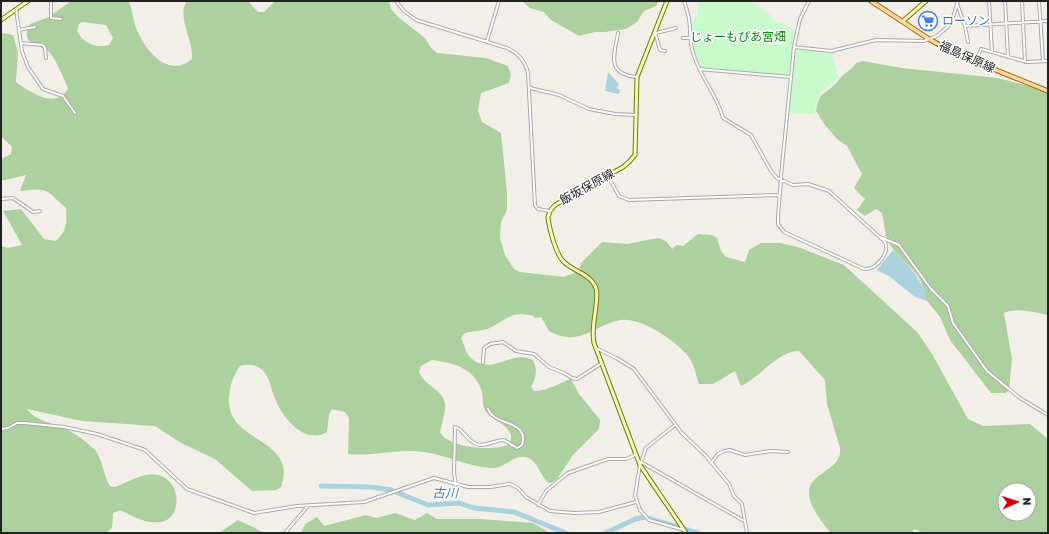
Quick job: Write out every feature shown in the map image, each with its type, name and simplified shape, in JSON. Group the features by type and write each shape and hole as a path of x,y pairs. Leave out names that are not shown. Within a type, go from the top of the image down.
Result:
{"main road":[{"path":"1,20 28,1"},
{"name":"飯坂保原線","path":"667,1 637,77 635,155 630,162 555,205 550,211 549,224 560,257 566,264 590,280 596,288 597,294 592,331 596,348 635,455 685,532"},
{"name":"福島保原線","path":"871,1 929,39 956,54 1048,91"},
{"path":"903,22 926,1"}],"street":[{"path":"51,1 51,18 61,19"},
{"path":"396,1 404,11 416,20 487,41 507,48 520,56 526,66 529,88 535,205 538,209 550,211"},
{"path":"487,41 499,1"},
{"path":"684,1 689,16 692,53 699,69 718,102 723,118 751,135 771,171 781,180 793,185 808,184 829,191 886,244 885,252 876,266 870,269 864,269 782,230 778,224 781,180 794,47 800,19 809,1"},
{"path":"989,1 992,52"},
{"path":"1005,1 1008,57"},
{"path":"1022,1 1025,62"},
{"path":"1039,1 1043,61"},
{"path":"794,47 831,50 876,40 897,42 924,41 944,31 951,24 957,2"},
{"path":"957,2 965,26 968,42"},
{"path":"16,9 21,43 28,67 43,89 63,96 75,113"},
{"path":"965,26 1048,22"},
{"path":"19,30 35,27"},
{"path":"665,51 660,50 655,32 676,28"},
{"path":"618,33 614,63 621,73 637,77"},
{"path":"683,38 690,38"},
{"path":"21,43 43,45 45,48 46,58"},
{"path":"976,62 981,49 1025,62 1048,61"},
{"path":"699,69 791,77"},
{"path":"529,88 562,96 589,109 615,114 636,115"},
{"path":"608,175 618,195 629,200 780,195"},
{"path":"1,199 13,198 33,212 40,211"},
{"path":"879,237 899,245 932,289 948,306 952,323 988,371 1020,398 1048,415"},
{"path":"483,363 484,348 490,344 503,342 516,351 534,354 548,367 562,372 573,379 577,379 602,363"},
{"path":"596,348 634,369 675,425 729,484 734,496 742,504 747,533"},
{"path":"456,485 454,473 455,427 459,428 468,440 479,445 504,440 517,448 522,445 523,434 518,427 495,418 488,409"},
{"path":"1,429 8,428 17,423 25,423 64,427 98,434 145,450 187,489 254,513 297,506 369,501 432,478 438,478 456,485 481,488 510,484 547,510 582,513 604,512 636,502"},
{"path":"675,425 646,448 640,464 635,490 636,502 642,513 649,520 685,532"},
{"path":"712,464 718,454 730,450 746,455 771,451 788,452"},
{"path":"538,505 546,491 568,473 608,459 626,459 635,455"},
{"path":"640,464 744,521"},
{"path":"285,533 308,506"}],"green space":[{"path":"71,1 129,1 135,25 144,43 157,58 165,64 174,66 183,65 192,59 191,44 183,14 187,1 248,1 258,12 264,12 275,1 389,1 391,9 398,17 425,38 431,48 437,53 486,58 508,66 511,75 509,83 481,93 478,111 482,122 501,133 507,193 507,210 501,222 500,238 505,255 514,269 520,272 564,277 579,271 581,263 602,242 627,244 658,238 666,241 672,249 677,245 683,246 698,234 712,235 717,238 721,251 726,257 745,262 749,250 761,243 780,243 798,247 844,265 918,333 932,354 968,419 983,426 1030,424 1048,439 1048,533 923,533 914,529 912,533 831,533 815,512 809,497 810,486 816,478 832,466 838,458 840,448 827,404 825,380 799,351 784,355 741,386 735,371 713,384 699,384 692,362 688,356 667,337 638,322 621,320 586,334 569,337 560,336 549,331 541,317 535,318 534,316 520,314 510,316 490,328 465,333 461,338 469,356 479,363 487,365 517,358 533,360 536,367 536,374 531,387 534,391 547,389 571,379 579,394 600,420 599,429 573,455 557,479 551,483 547,482 532,460 524,457 519,457 497,468 492,468 474,466 433,454 414,451 357,455 348,454 349,418 345,412 332,409 329,415 327,432 318,435 310,435 302,432 294,427 282,412 277,404 268,378 263,370 254,365 247,365 240,366 232,381 229,397 231,412 238,424 271,449 280,458 284,471 281,487 276,490 252,491 215,459 181,443 155,426 82,421 27,409 40,419 71,432 92,447 98,455 110,486 114,487 142,476 153,474 166,479 172,485 175,492 177,500 176,508 167,520 160,522 149,522 139,519 120,510 113,513 112,528 106,533 1,533 1,246 8,248 22,245 3,211 21,209 44,239 56,241 66,226 66,208 50,193 42,190 20,191 26,175 1,181 1,159 11,154 12,147 1,136 1,33 13,35 18,52 16,82 35,94 50,99 63,95 68,88 51,54 47,50 29,41 27,31 30,24 49,17","holes":["82,22 106,25 113,38 109,45 99,46 90,44 83,39 77,31 79,24","432,360 456,365 463,368 474,377 482,392 485,410 510,433 511,438 509,444 493,448 472,447 452,442 444,437 440,432 445,410 444,399 421,377 419,372 421,366"]},
{"path":"522,1 659,1 656,6 644,11 637,22 626,29 595,32 579,36 551,20 544,12 530,8"},
{"name":"じょーもぴあ宮畑","path":"698,1 750,1 768,13 777,23 780,22 798,33 796,46 832,53 838,77 833,84 821,91 814,114 785,113 788,79 701,70 694,50 691,22 698,16"},
{"path":"863,61 902,68 998,78 1048,91 1048,315 1020,310 1004,313 1012,359 1009,390 1006,393 991,393 950,340 940,317 924,297 924,289 917,275 889,242 886,235 882,213 876,209 865,216 857,210 865,199 854,188 862,174 847,146 838,140 825,125 816,111 822,96 856,63"},
{"path":"395,513 415,520 427,513 437,519 480,519 533,523 550,533 301,533 305,524 317,517 324,526 366,515 377,518"},
{"path":"238,520 265,533 219,533"}],"water":[{"path":"608,72 619,84 617,88 620,90 619,94 605,91"},
{"path":"893,250 919,280 926,294 927,301 915,297 889,276 877,270"}],"waterway":[{"name":"古川","path":"321,486 371,487 391,490 428,505 459,503 474,508 514,512 566,533"},
{"name":"古川","path":"606,533 635,519 644,517 698,533"}],"place":[{"name":"ローソン","path":"928,21"}]}
